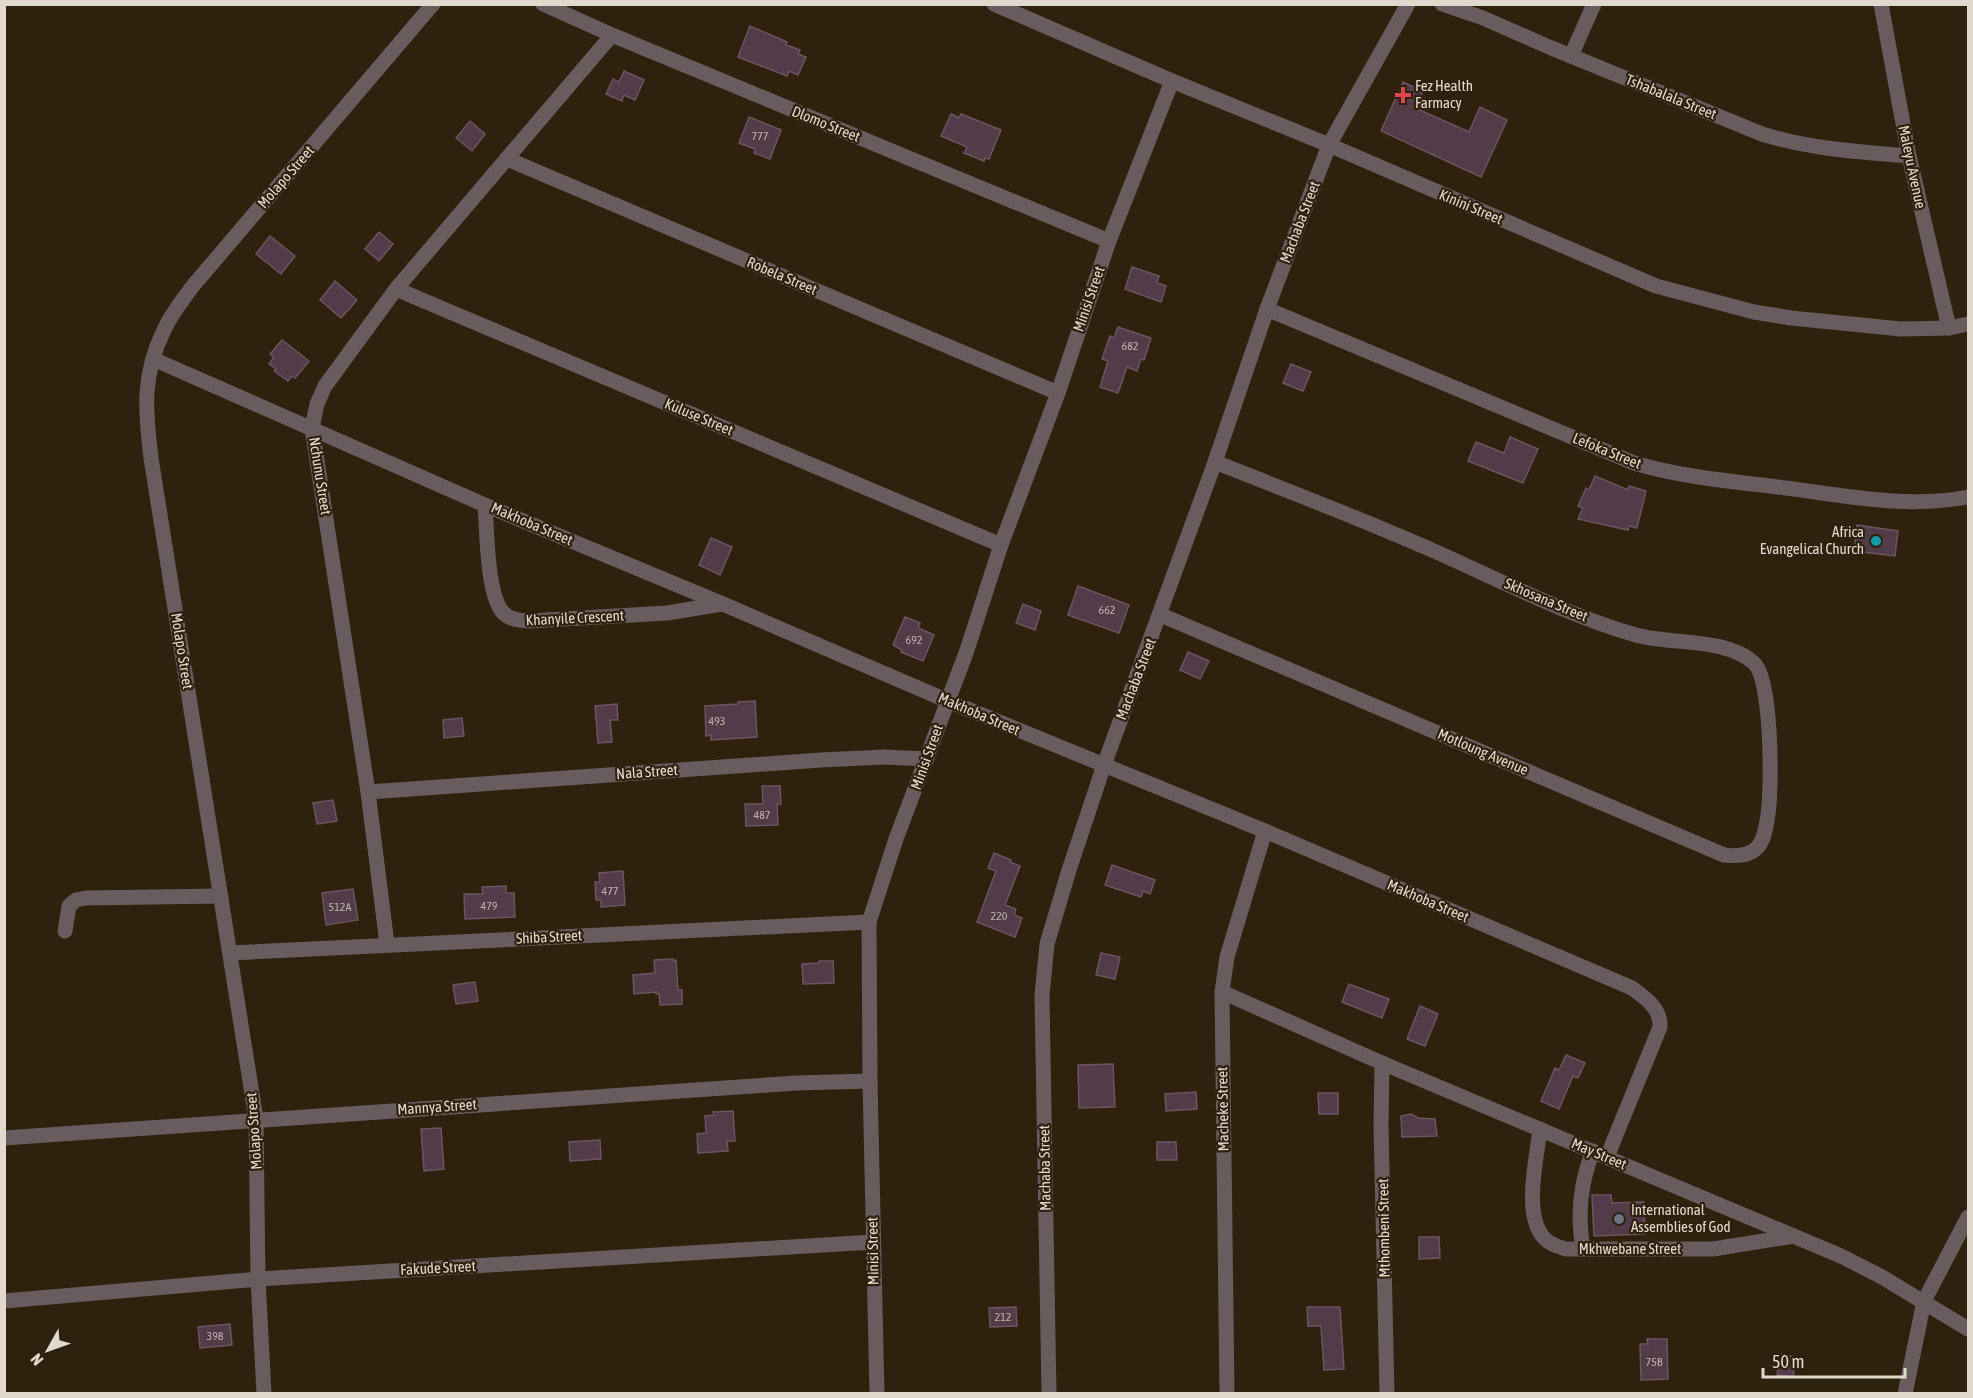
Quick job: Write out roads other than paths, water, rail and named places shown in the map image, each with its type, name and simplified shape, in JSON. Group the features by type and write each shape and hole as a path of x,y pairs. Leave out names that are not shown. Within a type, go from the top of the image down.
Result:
{"street":[{"name":"Molapo Street","path":"264,1394 258,1279 256,1119 151,458 146,411 147,381 164,329 192,286 433,4"},
{"name":"Dlomo Street","path":"543,4 612,35 1109,241"},
{"name":"Kinini Street","path":"994,4 1656,286 1754,312 1791,318 1901,329 1948,328 1968,324"},
{"name":"Machaba Street","path":"1049,1394 1042,995 1047,944 1104,765 1161,615 1267,309 1329,145 1408,4"},
{"name":"Tshabalala Street","path":"1442,4 1483,18 1762,134 1789,142 1864,153 1909,156"},
{"path":"1571,56 1594,4"},
{"name":"Maleyu Avenue","path":"1881,4 1909,156 1948,328"},
{"name":"Nchunu Street","path":"387,944 368,792 312,428 317,404 325,386 396,289 612,35"},
{"name":"Minisi Street","path":"877,1394 869,922 896,839 948,701 1001,545 1058,393 1109,241 1172,81"},
{"name":"Robela Street","path":"507,159 1058,393"},
{"name":"Kuluse Street","path":"396,289 1001,545"},
{"name":"Lefoka Street","path":"1267,309 1634,463 1662,471 1706,479 1903,503 1943,502 1968,497"},
{"name":"Makhoba Street","path":"153,359 484,505 723,604 948,701 1265,831 1632,988 1649,1001 1660,1019 1660,1026 1600,1154 1587,1167 1580,1200 1583,1249"},
{"name":"Skhosana Street","path":"1215,462 1374,525 1594,621 1640,636 1671,642 1720,646 1755,663 1764,680 1767,697 1771,798"},
{"name":"Khanyile Crescent","path":"484,505 494,595 502,612 516,621 667,613 723,604"},
{"name":"Motloung Avenue","path":"1161,615 1724,855 1739,857 1753,853 1762,841 1767,827 1771,798"},
{"name":"Nala Street","path":"368,792 821,760 884,757 927,759"},
{"name":"Macheke Street","path":"1227,1394 1222,992 1227,957 1265,831"},
{"path":"65,931 69,906 76,900 221,896"},
{"name":"Shiba Street","path":"230,953 869,922"},
{"name":"May Street","path":"1222,992 1382,1063 1795,1236 1882,1277 1968,1329"},
{"name":"Mthombeni Street","path":"1382,1063 1387,1394"},
{"name":"Mannya Street","path":"4,1138 796,1083 870,1081"},
{"name":"Mkhwebane Street","path":"1540,1129 1532,1207 1537,1226 1545,1239 1554,1245 1566,1249 1713,1249 1795,1236"},
{"path":"1905,1394 1924,1301 1968,1217"},
{"name":"Fakude Street","path":"4,1301 258,1279 873,1242"}],"place":[{"name":"Fez Health Farmacy","path":"1403,95"},
{"name":"Africa Evangelical Church","path":"1876,541"},
{"name":"International Assemblies of God","path":"1619,1219"}]}
